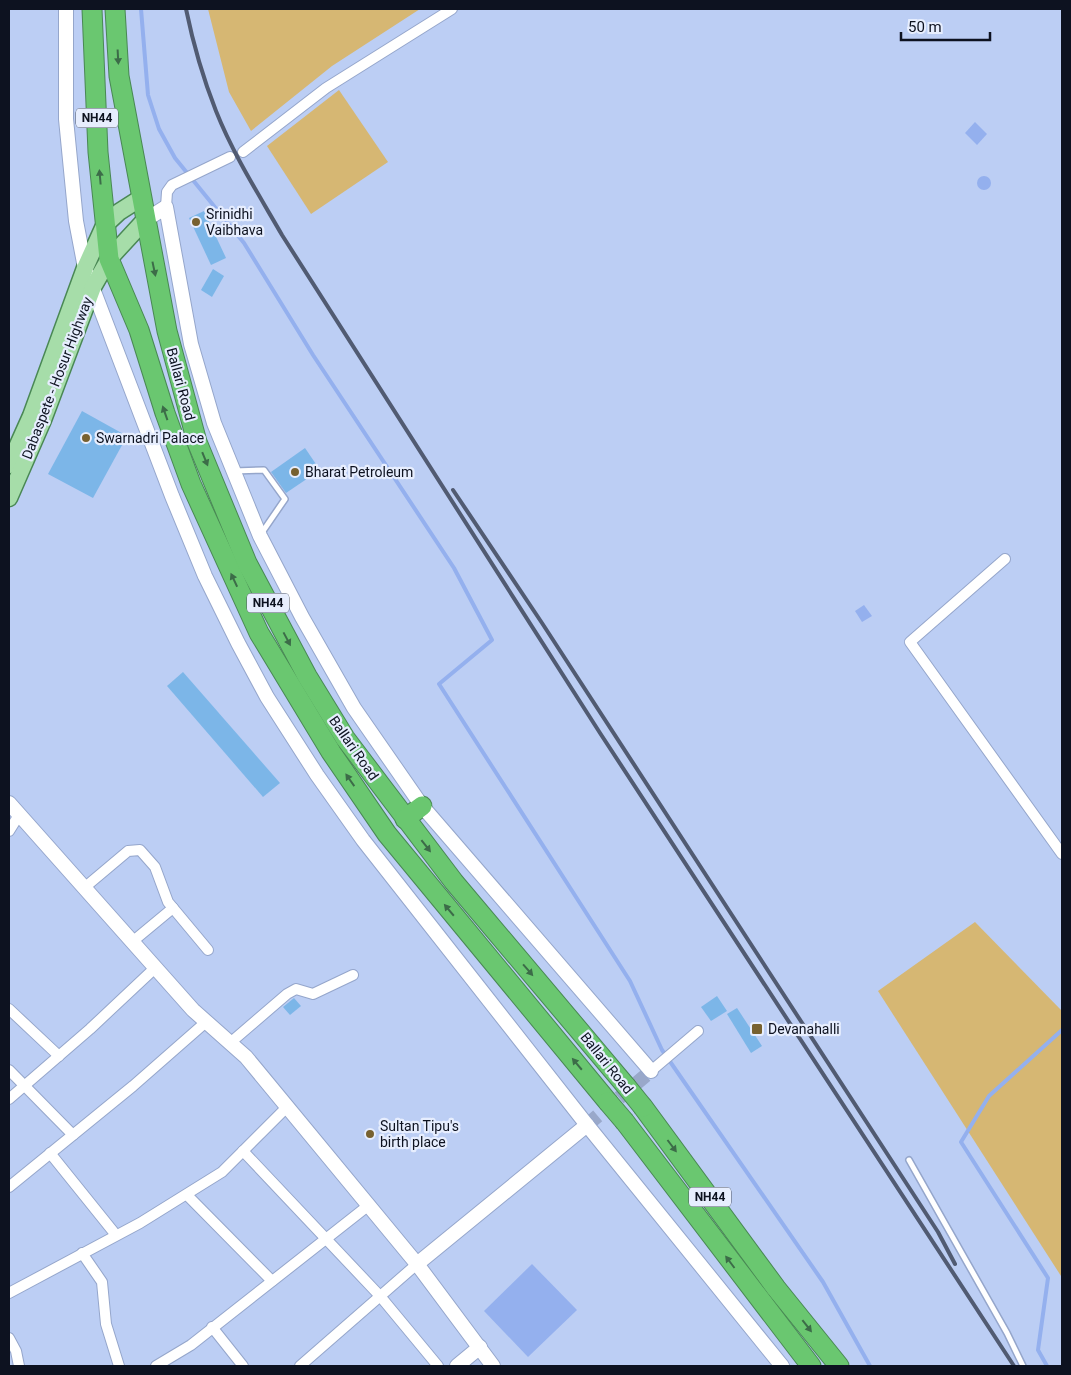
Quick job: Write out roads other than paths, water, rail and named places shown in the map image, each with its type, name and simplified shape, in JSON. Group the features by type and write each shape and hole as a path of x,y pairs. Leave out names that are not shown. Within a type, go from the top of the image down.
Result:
{"highway":[{"name":"NH44","path":"92,9 98,152 108,259"},
{"name":"Ballari Road","path":"115,9 119,76 144,221 166,331 198,442 247,563 317,692 345,738 405,819 496,933 643,1107 776,1288 839,1366"},
{"name":"Ballari Road","path":"108,259 139,330 165,413 191,484 259,633 288,684 331,752 387,834 625,1122 810,1366"},
{"path":"405,819 422,806"}],"main road":[{"path":"104,226 119,212 141,198"},
{"name":"Dabaspete - Hosur Highway","path":"9,498 43,420 93,287 108,259 144,221"},
{"name":"Dabaspete - Hosur Highway","path":"9,465 31,416 85,268 104,226"}],"street":[{"path":"66,9 66,119 76,221 85,268 205,576 267,697 317,775 363,840 587,1125 782,1366"},
{"path":"243,152 326,88 452,9"},
{"path":"230,157 172,185 167,192 166,207 192,344 214,423 260,536 302,617 354,708 422,806 651,1071 698,1031"},
{"path":"144,221 166,207"},
{"path":"1005,559 910,642 1062,854"},
{"path":"9,803 155,968 206,1022 246,1057 417,1264 493,1366"},
{"path":"9,830 19,815"},
{"path":"84,888 128,851 140,850 155,867 172,908 208,950"},
{"path":"132,942 172,908"},
{"path":"9,1099 155,968"},
{"path":"230,1043 296,989 313,994 353,975"},
{"path":"9,1009 59,1056"},
{"path":"9,1187 133,1086 206,1022"},
{"path":"9,1070 73,1135"},
{"path":"9,1293 187,1195 222,1172 287,1107"},
{"path":"300,1366 417,1264 587,1125"},
{"path":"243,1151 380,1296 438,1366"},
{"path":"50,1153 116,1235"},
{"path":"187,1195 272,1281"},
{"path":"156,1366 191,1345 369,1205"},
{"path":"82,1253 102,1282 106,1324 119,1366"},
{"path":"212,1327 243,1366"},
{"path":"9,1338 16,1351 19,1366"},
{"path":"457,1366 480,1347"}],"lane":[{"path":"234,471 264,470 285,499 260,536"},
{"path":"909,1160 1007,1333 1023,1366"}],"water":[{"path":"975,122 987,134 977,145 965,133"},
{"path":"981,176 987,176 991,183 987,190 981,190 977,186 977,180"},
{"path":"864,605 872,616 862,622 855,611"},
{"path":"532,1264 577,1310 528,1357 484,1311"}],"waterway":[{"path":"141,9 148,95 159,129 175,158 244,243 313,355 454,568 492,640 439,684 630,981 662,1050 823,1282 870,1366"},
{"path":"1047,1366 1038,1350 1048,1278 961,1142 989,1096 1062,1030"}],"tunnel":[{"path":"587,1125 651,1071"}],"railway":[{"path":"186,9 195,48 211,99 230,143 282,235 600,733 1014,1366"},
{"path":"453,490 542,623 938,1232 955,1264"}],"place":[{"name":"Srinidhi Vaibhava","path":"196,222"},
{"name":"Swarnadri Palace","path":"86,438"},
{"name":"Bharat Petroleum","path":"295,472"},
{"name":"Devanahalli","path":"757,1029"},
{"name":"Sultan Tipu's birth place","path":"370,1134"}]}
